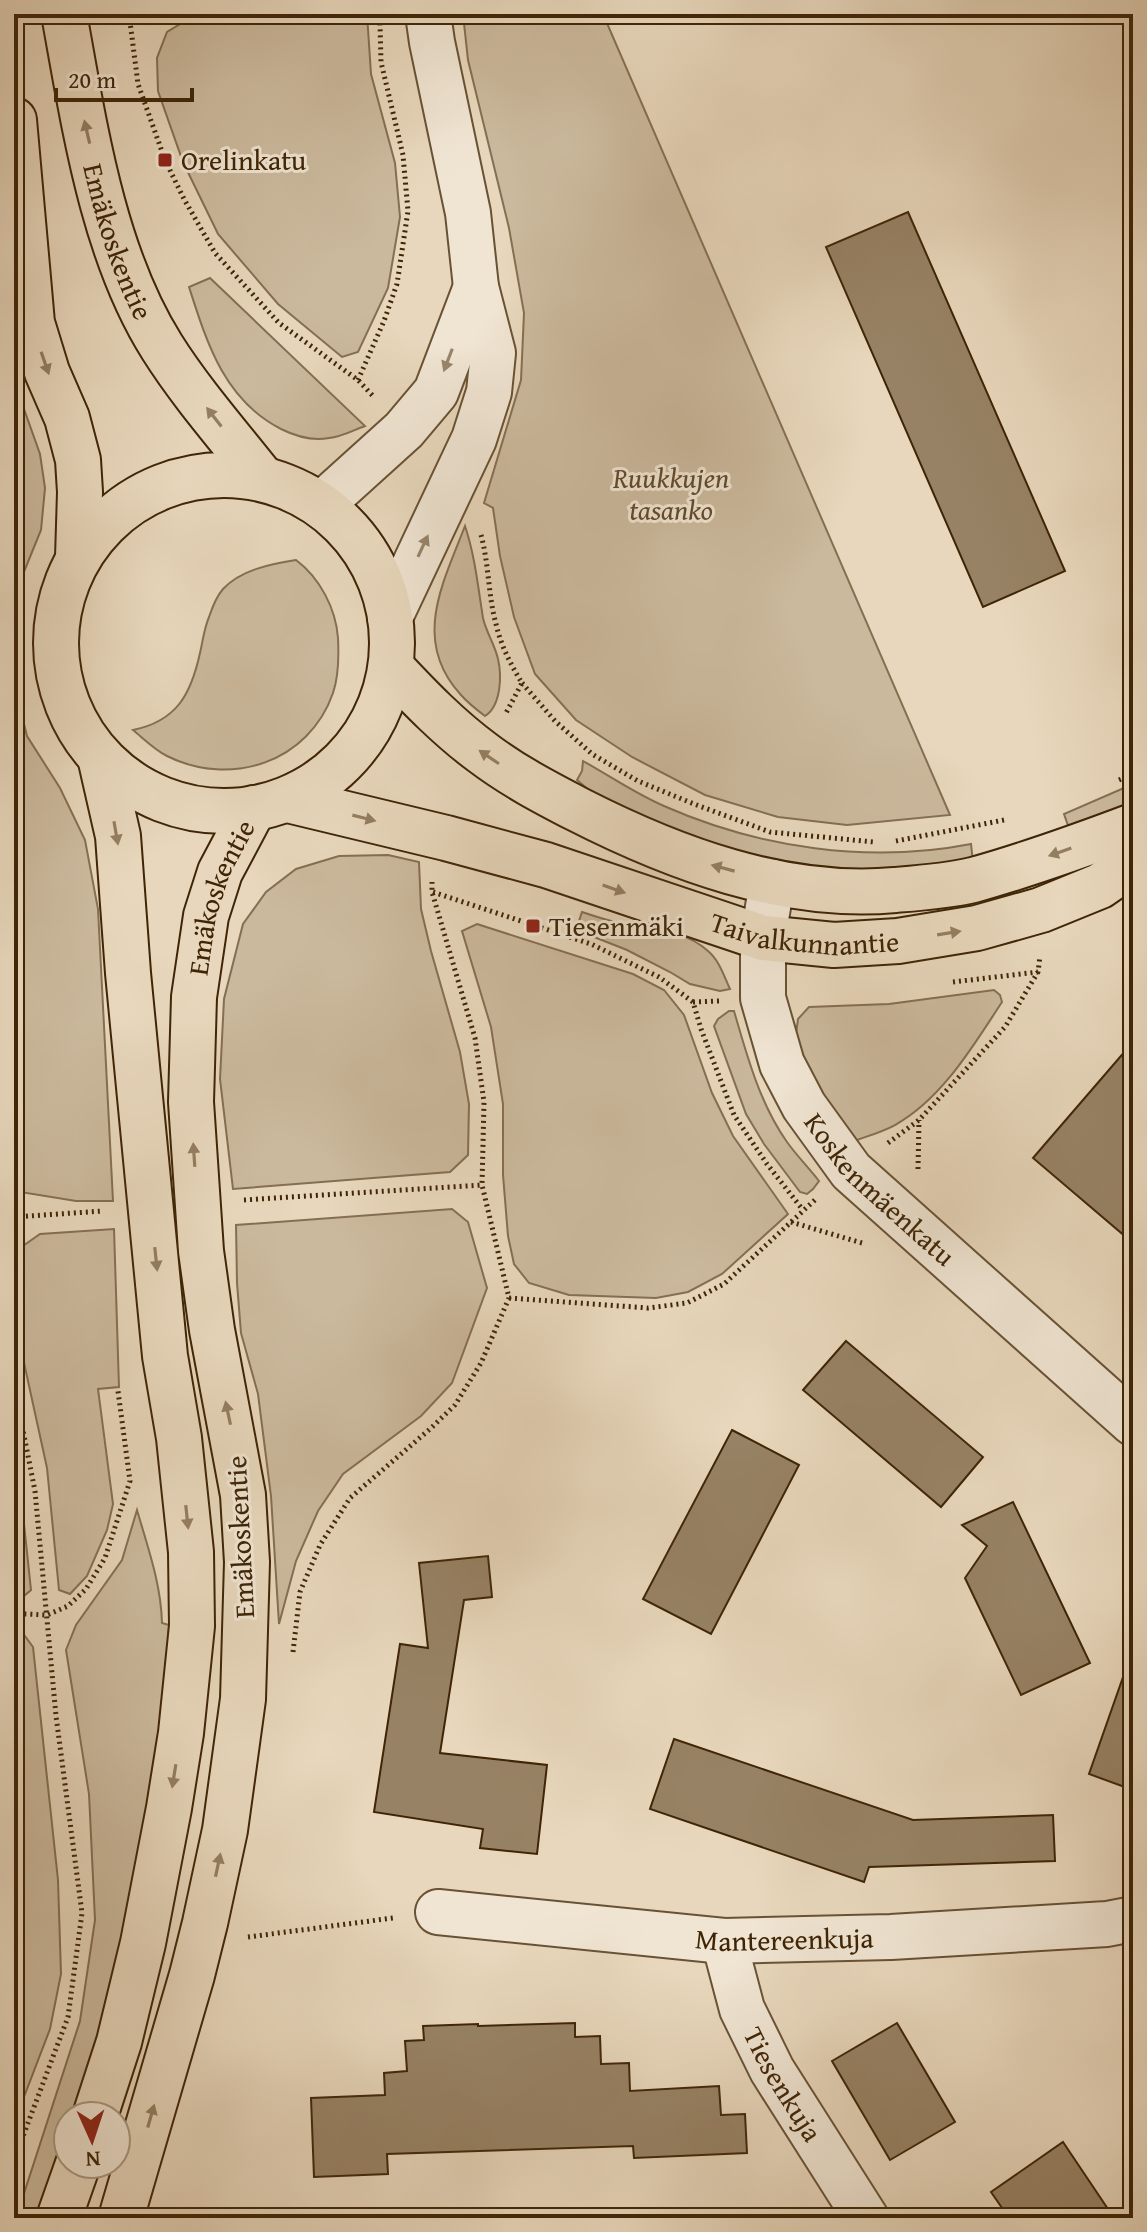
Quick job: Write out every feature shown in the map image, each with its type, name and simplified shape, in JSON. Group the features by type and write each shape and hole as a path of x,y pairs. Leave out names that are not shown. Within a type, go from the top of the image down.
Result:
{"main road":[{"name":"Emäkoskentie","path":"64,14 100,187 117,252 137,300 161,346 262,478"},
{"path":"14,120 32,323 47,372 67,418 78,460 78,558"},
{"path":"208,474 262,478 293,489 321,505 347,527 367,554 382,584 390,617 391,667 377,714 349,755 322,780 271,804 212,811 170,803 132,784 100,757 75,723 60,682 55,640 61,598 78,558 111,517 156,488 208,474"},
{"name":"Taivalkunnantie","path":"391,667 434,713 484,754 540,790 680,856 772,882 831,890 892,891 969,881 1133,826"},
{"name":"Emäkoskentie","path":"100,757 118,836 165,1356 179,1438 191,1552 192,1626 188,1681 176,1763 146,1928 119,2042 100,2100"},
{"name":"Emäkoskentie","path":"121,2218 205,1923 225,1830 243,1699 247,1562 243,1495 201,1251 191,1102 194,997 206,916 220,872 271,804"},
{"name":"Taivalkunnantie","path":"271,804 446,838 546,865 763,938 834,945 898,941 977,928 1056,904 1100,886 1133,863"},
{"path":"59,2218 72,2180"}],"street":[{"path":"390,617 474,439 489,392 493,353 476,287 468,213 428,14"},
{"path":"321,505 404,430 436,392 476,287"},
{"name":"Koskenmäenkatu","path":"772,882 763,938 763,998 782,1064 804,1106 851,1171 1133,1423"},
{"name":"Mantereenkuja","path":"438,1912 724,1941 891,1937 1107,1924 1133,1919"},
{"name":"Tiesenkuja","path":"724,1941 742,2009 772,2070 866,2218"}],"path":[{"path":"129,14 138,84 165,160 215,253 279,323 358,380 404,430"},
{"path":"358,380 397,284 408,211 403,155 381,62 380,14"},
{"path":"453,482 477,520 496,625 508,660 522,683 555,721 592,754 638,781 770,832 884,843 1004,820"},
{"path":"484,754 522,683"},
{"path":"1113,783 1133,774"},
{"path":"293,1655 300,1592 320,1545 350,1498 455,1405 481,1363 509,1298 482,1185 484,1102 475,1038 432,892 432,863 446,838"},
{"path":"432,892 591,944 659,977 693,1002 734,1115 803,1210"},
{"path":"235,1201 482,1185"},
{"path":"14,1217 103,1211"},
{"path":"14,1385 35,1491 56,1716 82,1913 68,2017 14,2160"},
{"path":"14,1608 24,1614 47,1615 68,1606 86,1589 105,1558 130,1481 118,1391"},
{"path":"251,1922 247,1937 438,1912"}],"green space":[{"path":"197,14 367,14 371,74 395,163 400,217 388,288 358,352 342,357 278,304 218,234 183,162 158,91 157,58 167,32"},
{"name":"Ruukkujen tasanko","path":"463,14 603,14 950,815 847,825 778,817 705,795 632,757 576,720 535,674 514,617 493,508 484,503 521,380 524,313 509,228 468,60"},
{"path":"210,278 365,426 334,437 304,437 281,429 261,417 245,402 220,368 189,287"},
{"path":"14,381 40,454 45,488 41,530 19,584 14,624"},
{"path":"465,526 483,618 499,666 497,698 485,716 464,698 446,675 437,654 434,633 441,590"},
{"path":"296,560 305,567 325,595 337,627 336,679 322,717 287,752 241,768 217,769 192,765 154,748 133,730 161,720 180,704 192,681 207,621 223,589 247,573"},
{"path":"14,668 16,692 27,736 60,788 85,840 98,909 113,1201 76,1201 14,1191"},
{"path":"583,761 654,801 700,821 776,842 854,852 932,850 971,844 973,863 926,868 830,870 727,854 601,800 577,780"},
{"path":"1133,784 1133,806 1071,834 1064,814"},
{"path":"388,855 419,862 421,909 460,1052 469,1104 468,1155 450,1172 233,1189 220,1079 224,999 243,924 266,892 296,869 339,856"},
{"path":"582,912 614,922 677,934 698,943 712,955 730,989 720,991 690,984 627,950 576,930"},
{"path":"477,924 633,974 664,990 684,1015 712,1093 733,1136 788,1214 722,1274 688,1292 656,1298 569,1295 529,1283 514,1264 508,1236 503,1175 503,1104 491,1027 462,931"},
{"path":"994,990 1002,1002 942,1086 895,1125 854,1141 829,1110 804,1062 796,1034 798,1019 809,1007 889,1004"},
{"path":"729,1011 734,1011 755,1079 769,1112 787,1142 819,1181 807,1194 800,1192 746,1114 714,1026"},
{"path":"452,1209 468,1222 487,1288 452,1383 421,1416 343,1474 318,1511 296,1561 279,1624 271,1496 258,1394 241,1333 236,1225"},
{"path":"114,1229 119,1387 98,1389 113,1504 107,1530 87,1576 70,1594 59,1590 47,1468 14,1317 15,1275 20,1248 40,1234"},
{"path":"14,1446 31,1590 18,1601 14,1599"},
{"path":"137,1510 157,1580 162,1623 169,1625 162,1743 117,1969 85,2089 81,2100 54,2100 80,2021 95,1920 89,1794 66,1650 76,1625 122,1560"},
{"path":"14,1621 33,1647 58,1880 61,1974 50,2029 14,2123"},
{"path":"52,2107 52,2176 36,2218 16,2218"}],"building":[{"path":"908,212 1065,571 983,607 826,247"},
{"path":"1133,1042 1133,1243 1033,1158"},
{"path":"846,1341 983,1457 941,1507 803,1390"},
{"path":"732,1430 799,1465 711,1634 643,1599"},
{"path":"1013,1502 1090,1663 1021,1695 965,1578 987,1546 962,1525"},
{"path":"488,1556 492,1597 464,1600 440,1753 547,1765 537,1854 480,1848 483,1829 374,1812 400,1644 428,1648 419,1563"},
{"path":"1128,1663 1133,1664 1133,1790 1089,1774"},
{"path":"674,1739 913,1820 1053,1815 1055,1861 869,1867 864,1882 650,1809"},
{"path":"575,2023 575,2037 600,2036 601,2064 629,2063 630,2091 719,2086 721,2115 745,2114 747,2153 634,2158 633,2146 387,2154 388,2174 314,2177 311,2098 385,2095 384,2073 407,2071 405,2041 424,2040 423,2026"},
{"path":"897,2023 955,2122 890,2160 832,2061"},
{"path":"1063,2142 1114,2218 1009,2218 991,2192"}],"place":[{"name":"Orelinkatu","path":"165,160"},
{"name":"Tiesenmäki","path":"533,926"}]}
